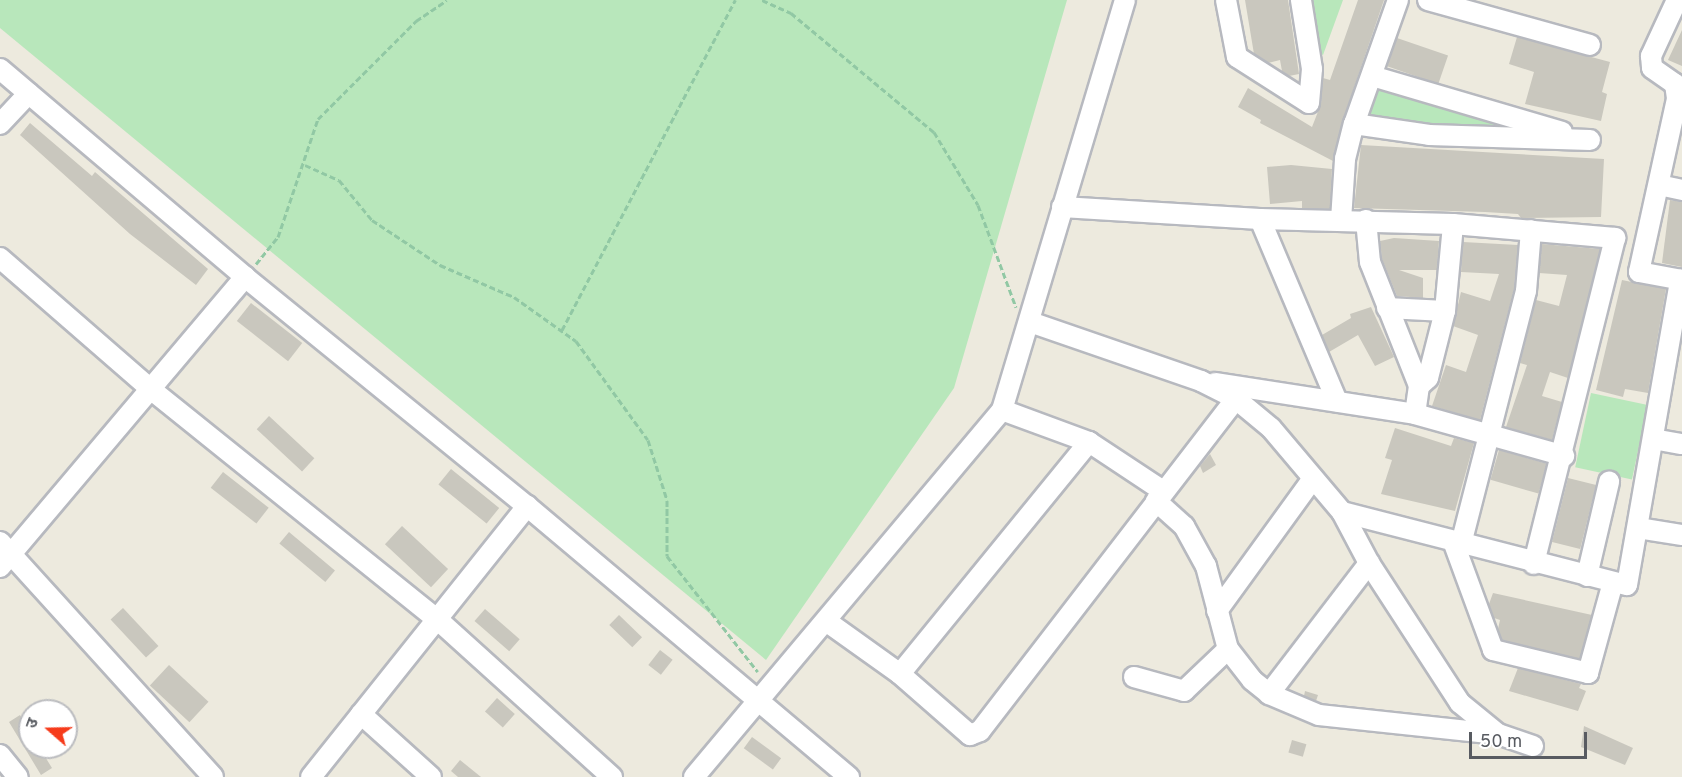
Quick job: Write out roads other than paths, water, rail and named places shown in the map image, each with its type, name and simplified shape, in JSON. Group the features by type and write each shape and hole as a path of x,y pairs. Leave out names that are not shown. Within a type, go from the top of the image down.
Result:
{"street":[{"path":"694,777 1002,410 1125,0"},
{"path":"1226,0 1237,57 1309,103 1311,69 1301,0"},
{"path":"1341,220 1345,159 1354,123 1398,0"},
{"path":"1428,0 1590,45"},
{"path":"1342,512 1534,564 1626,585 1681,280 1639,272 1677,91 1675,84 1652,68 1650,61 1654,45 1672,5"},
{"path":"0,69 245,278 764,694 849,777"},
{"path":"1354,123 1429,135 1590,140 1372,76"},
{"path":"0,124 29,93"},
{"path":"1659,185 1682,190"},
{"path":"1062,207 1260,219 1453,224 1615,238 1646,243"},
{"path":"1260,219 1337,401"},
{"path":"1366,220 1370,262 1386,308 1419,386 1415,414"},
{"path":"1419,386 1428,378 1445,311 1453,224"},
{"path":"1530,230 1526,291 1490,435 1457,542 1492,650 1588,673 1613,582"},
{"path":"1534,564 1564,456 1615,238"},
{"path":"0,258 153,391 437,619 612,777"},
{"path":"213,777 4,554 153,391 245,278"},
{"path":"1386,308 1445,311"},
{"path":"1030,322 1201,381 1236,399 1270,428 1312,480 1342,512 1369,563 1460,703 1498,734"},
{"path":"1201,381 1415,414 1564,456"},
{"path":"826,621 900,674 970,735 976,735 1236,399"},
{"path":"1002,410 1089,442 1159,496 1184,526 1206,566 1228,649 1252,681 1269,694 1319,715 1498,734 1533,746"},
{"path":"1653,439 1682,444"},
{"path":"900,674 1089,442"},
{"path":"1217,611 1312,480"},
{"path":"1587,576 1609,482"},
{"path":"311,777 527,506"},
{"path":"1638,528 1682,535"},
{"path":"1269,694 1369,563"},
{"path":"1134,677 1184,691 1228,649"},
{"path":"361,714 431,777"},
{"path":"0,755 18,777"}]}
